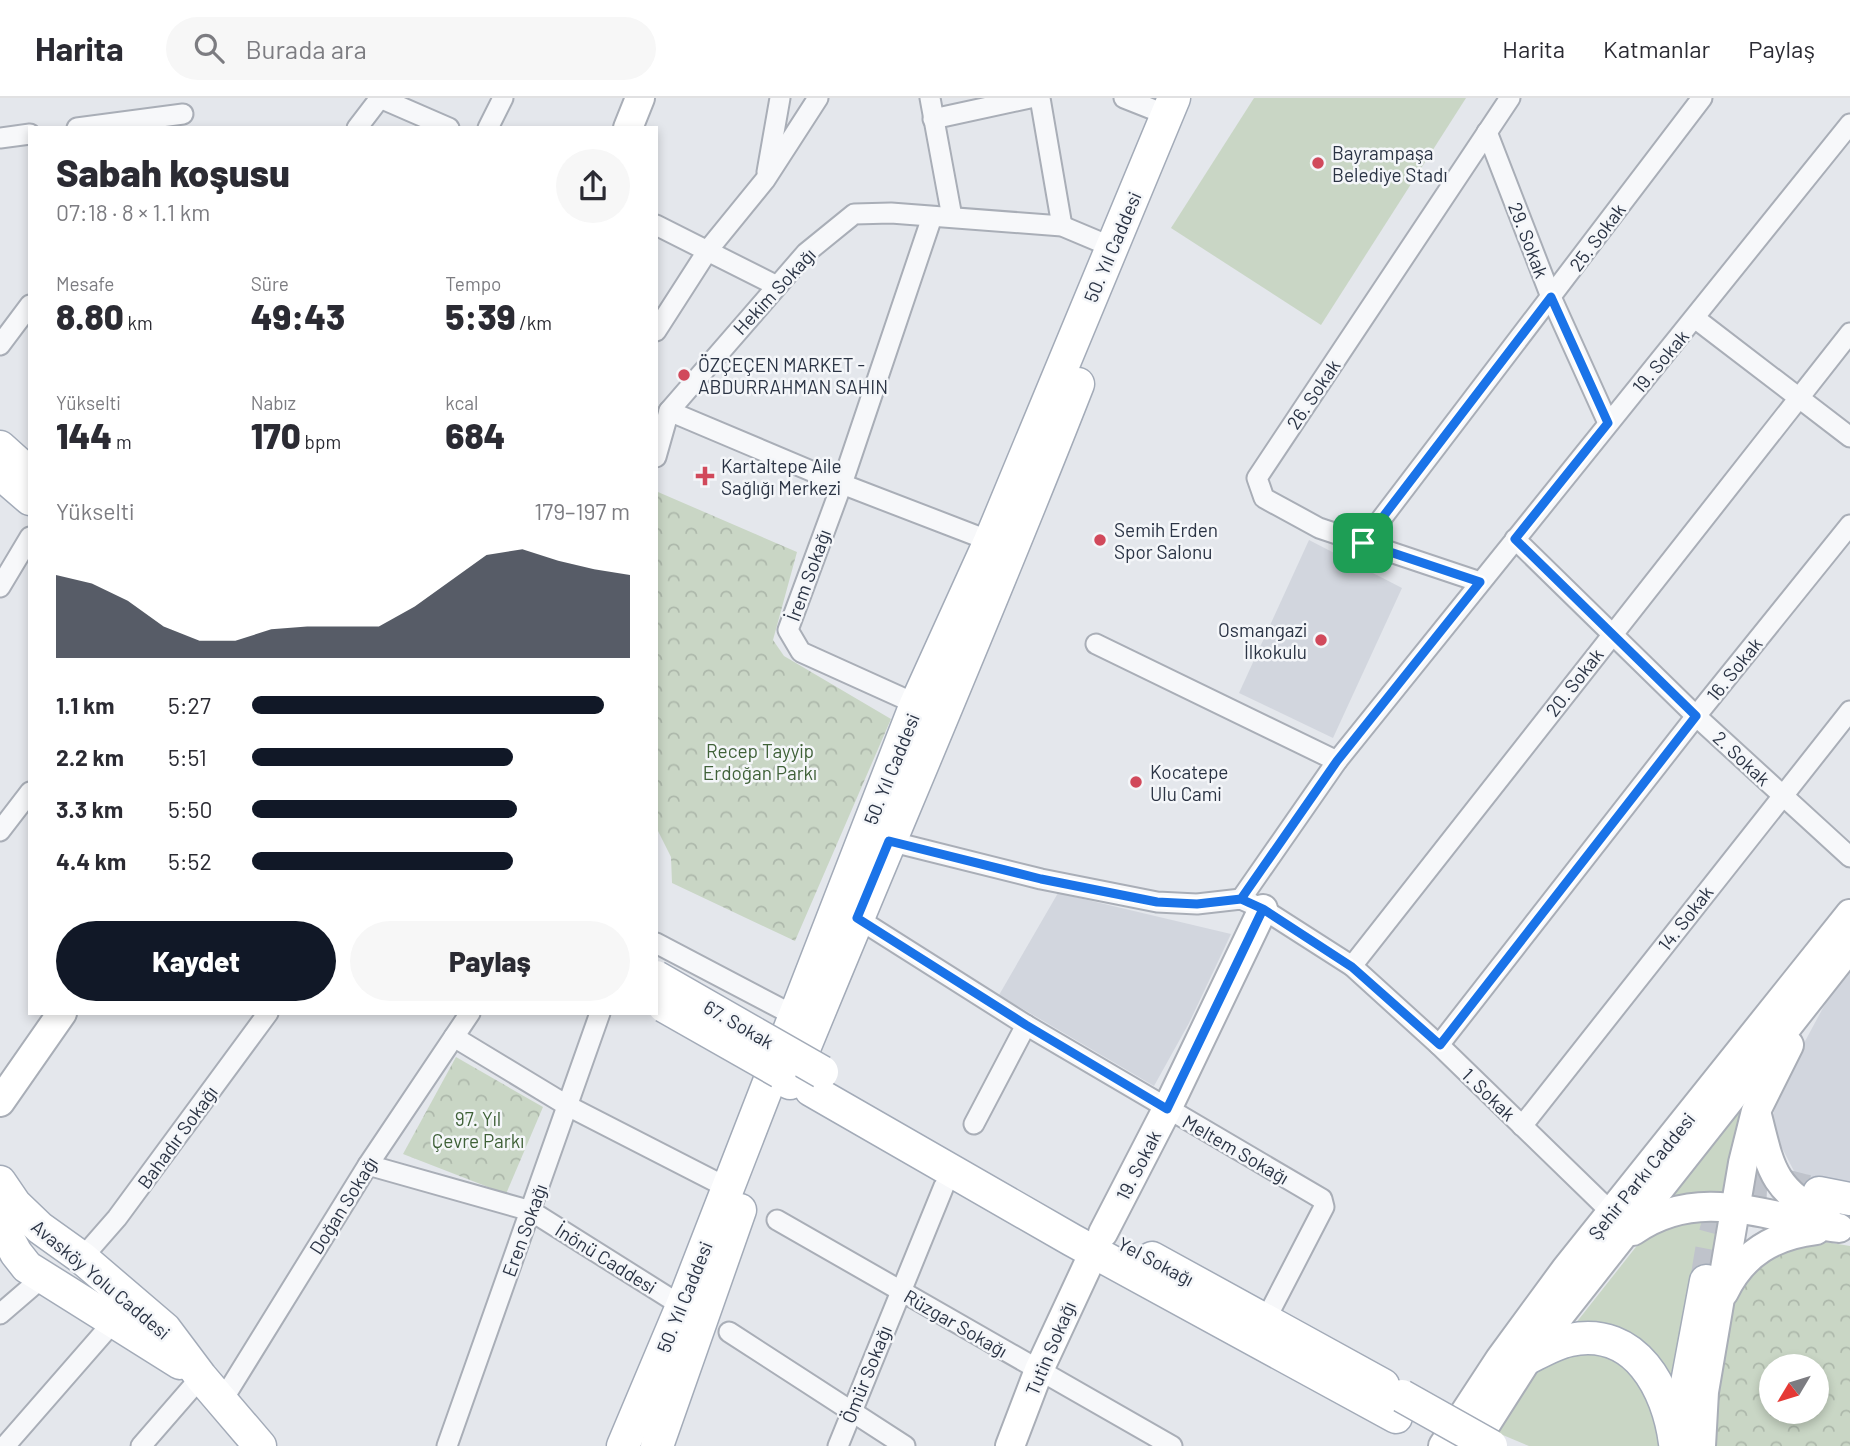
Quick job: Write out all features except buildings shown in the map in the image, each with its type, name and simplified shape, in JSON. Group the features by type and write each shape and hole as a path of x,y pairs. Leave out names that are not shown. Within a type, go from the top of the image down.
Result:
{"main road":[{"path":"629,126 640,98"},
{"name":"50. Yıl Caddesi","path":"657,1446 743,1201 857,918 1026,520 1091,351 1196,98"},
{"name":"50. Yıl Caddesi","path":"623,1446 682,1306 726,1187 916,704 990,541 1171,106"},
{"path":"0,447 28,472"},
{"path":"0,473 28,497"},
{"name":"19. Sokak","path":"1099,1242 1167,1109 1252,904"},
{"name":"Şehir Parkı Caddesi","path":"1446,1446 1530,1317 1850,914"},
{"name":"Şehir Parkı Caddesi","path":"1472,1446 1526,1359 1850,947"},
{"path":"1683,1445 1713,1291 1756,1111 1827,976"},
{"name":"67. Sokak","path":"658,978 817,1081"},
{"name":"67. Sokak","path":"658,1003 817,1081"},
{"path":"0,1102 61,1015"},
{"name":"Yel Sokağı","path":"817,1081 1099,1242 1399,1406 1491,1446"},
{"path":"1756,1111 1771,1167 1785,1190 1797,1202 1846,1219"},
{"name":"Avasköy Yolu Caddesi","path":"0,1182 15,1204 165,1329 201,1377 260,1446"},
{"path":"1819,1193 1846,1219"},
{"path":"1610,1253 1632,1231 1657,1216 1699,1205 1846,1219"},
{"path":"1713,1291 1742,1263 1774,1239 1846,1219"},
{"name":"Avasköy Yolu Caddesi","path":"3,1237 42,1277 115,1320 201,1377"},
{"path":"54,1238 37,1246 42,1277 65,1286 82,1267 82,1258"},
{"name":"Yel Sokağı","path":"1099,1242 1266,1320 1399,1406 1446,1446"},
{"name":"Tutin Sokağı","path":"1010,1446 1039,1370 1099,1242"},
{"path":"1526,1359 1572,1340 1603,1339 1616,1343 1642,1361 1653,1376 1683,1445"}],"street":[{"path":"106,126 177,121 195,98"},
{"path":"359,126 380,98 444,126"},
{"path":"489,126 503,98"},
{"path":"765,180 780,98"},
{"path":"658,328 708,250 765,180 818,98"},
{"path":"930,98 952,218"},
{"path":"933,119 1030,98"},
{"path":"1040,98 1062,226"},
{"path":"1124,98 1171,106"},
{"name":"26. Sokak","path":"1480,582 1319,528 1264,498 1257,478 1510,98"},
{"name":"25. Sokak","path":"1363,543 1702,98"},
{"name":"19. Sokak","path":"1252,904 1337,761 1608,423 1696,319 1850,124"},
{"name":"29. Sokak","path":"1487,132 1551,297 1608,423"},
{"path":"0,138 28,134"},
{"name":"Hekim Sokağı","path":"658,450 669,411 806,253 853,214 891,213 1062,226 1112,247"},
{"name":"İrem Sokağı","path":"916,704 801,652 788,630 842,484 932,217"},
{"path":"658,226 776,286"},
{"path":"0,345 28,308"},
{"path":"1696,319 1850,437"},
{"name":"20. Sokak","path":"1352,967 1850,333"},
{"path":"669,411 842,484 990,541"},
{"name":"16. Sokak","path":"1440,1045 1696,716 1850,526"},
{"name":"2. Sokak","path":"1515,539 1696,716 1850,857"},
{"path":"0,587 28,540"},
{"path":"1096,644 1337,761"},
{"name":"14. Sokak","path":"1522,1126 1850,711"},
{"path":"0,831 28,795"},
{"path":"889,841 1041,879 1157,902 1252,904"},
{"name":"1. Sokak","path":"1252,904 1352,967 1440,1045 1612,1213"},
{"name":"Meltem Sokağı","path":"857,918 1026,1025 1322,1199 1324,1207 1266,1320"},
{"name":"67. Sokak","path":"658,944 793,1015"},
{"name":"Bahadır Sokağı","path":"82,1258 117,1218 267,1015"},
{"name":"Doğan Sokağı","path":"222,1401 368,1165 469,1015"},
{"name":"Eren Sokağı","path":"447,1446 599,1015"},
{"path":"974,1124 1026,1025"},
{"path":"454,1037 568,1106 726,1187"},
{"name":"İnönü Caddesi","path":"368,1165 531,1211 682,1306"},
{"name":"Ömür Sokağı","path":"838,1446 899,1290 944,1186"},
{"name":"Rüzgar Sokağı","path":"777,1220 1172,1446"},
{"path":"0,1314 42,1277"},
{"path":"5,1446 115,1320"},
{"path":"729,1332 850,1413 905,1446"},
{"path":"141,1446 201,1377"}],"shaded area":[{"name":"Osmangazi İlkokulu","path":"1309,540 1402,588 1333,738 1239,693"},
{"path":"1058,893 1231,934 1189,1023 1154,1086 999,995"},
{"path":"1850,965 1850,1190 1795,1173 1770,1125 1782,1084 1838,980"}],"green space":[{"name":"Bayrampaşa Belediye Stadı","path":"1254,98 1466,98 1321,325 1171,228"},
{"name":"Recep Tayyip Erdoğan Parkı","path":"658,492 797,552 773,640 784,656 891,719 795,941 672,883 671,857 658,831"},
{"name":"97. Yıl Çevre Parkı","path":"456,1057 543,1107 506,1194 403,1154"},
{"path":"1754,1093 1727,1194 1678,1198 1674,1195"},
{"path":"1724,1217 1714,1279 1675,1390 1572,1328 1643,1238 1660,1226"},
{"path":"1820,1241 1850,1246 1850,1446 1713,1446 1719,1362 1730,1310 1751,1267 1768,1253 1787,1246"},
{"path":"1594,1351 1612,1359 1636,1377 1654,1413 1662,1446 1529,1446 1498,1433 1535,1372 1554,1356"}],"tunnel":[{"path":"1706,1281 1718,1224 1731,1199 1741,1190 1754,1184 1767,1183 1808,1191"}],"place":[{"name":"Bayrampaşa Belediye Stadı","path":"1318,163"},
{"name":"ÖZÇEÇEN MARKET - ABDURRAHMAN SAHIN","path":"684,375"},
{"name":"Kartaltepe Aile Sağlığı Merkezi","path":"705,476"},
{"name":"Semih Erden Spor Salonu","path":"1100,540"},
{"name":"Osmangazi İlkokulu","path":"1321,640"},
{"name":"Kocatepe Ulu Cami","path":"1136,782"}],"route":[{"path":"1363,543 1480,582 1337,761 1241,899 1263,909 1167,1109 1026,1025 857,918 889,841 1041,879 1157,902 1220,904 1241,899 1263,909 1352,967 1440,1045 1696,716 1515,539 1608,423 1551,297 1363,543"}]}
